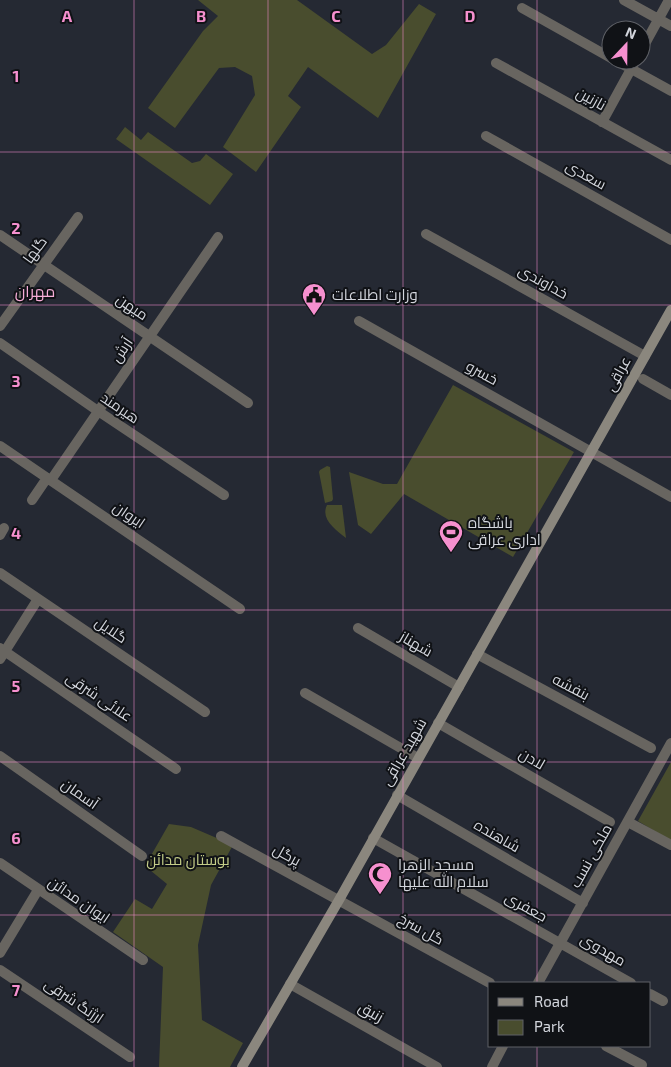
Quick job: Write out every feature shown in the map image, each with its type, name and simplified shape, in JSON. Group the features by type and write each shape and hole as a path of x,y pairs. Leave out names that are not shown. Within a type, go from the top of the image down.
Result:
{"main road":[{"name":"عراقی","path":"592,452 671,310"},
{"name":"شهید عراقی","path":"246,1066 290,984 592,452"}],"street":[{"path":"624,0 671,26"},
{"path":"651,32 669,0"},
{"path":"522,8 601,52"},
{"name":"نازنین","path":"496,63 671,160"},
{"path":"602,122 631,70"},
{"path":"641,70 671,92"},
{"name":"سعدی","path":"486,136 671,240"},
{"name":"گلها","path":"0,326 78,217"},
{"name":"خداوندی","path":"426,234 645,356"},
{"name":"میهن","path":"0,235 248,403"},
{"name":"آرش","path":"32,500 98,412 218,237"},
{"name":"خسرو","path":"359,321 671,497"},
{"name":"هیرمند","path":"0,344 98,412 224,495"},
{"path":"643,379 671,395"},
{"name":"ایروان","path":"0,446 240,608"},
{"name":"گلایل","path":"0,573 205,712"},
{"path":"2,652 38,599"},
{"name":"شهناز","path":"358,628 459,687"},
{"name":"علائی شرقی","path":"2,652 176,768"},
{"name":"بنفشه","path":"478,654 651,748"},
{"path":"305,693 418,758"},
{"name":"لادن","path":"438,723 610,822"},
{"name":"ملکی نسب","path":"539,982 671,743"},
{"name":"آسمان","path":"0,756 142,856"},
{"name":"شاهنده","path":"397,795 583,903"},
{"path":"628,822 671,845"},
{"name":"پرگل","path":"221,836 339,900"},
{"name":"جعفری","path":"373,838 560,943"},
{"name":"ایوان مدائن","path":"0,863 143,960"},
{"path":"0,953 38,890"},
{"name":"گل سرخ","path":"339,900 488,982"},
{"name":"مهدوی","path":"560,943 629,982"},
{"name":"ارژنگ شرقی","path":"0,970 130,1058"},
{"name":"زنبق","path":"290,984 437,1067"},
{"path":"651,995 662,1001"},
{"path":"492,1067 503,1047"},
{"path":"608,1047 642,1065"}],"green space":[{"path":"198,0 297,0 372,54 386,45 419,4 436,14 378,118 308,67 288,96 301,107 256,172 223,147 255,95 252,76 235,67 219,68 175,128 148,108 203,31 218,16"},
{"path":"125,127 141,140 148,132 192,163 200,161 206,154 233,174 210,205 116,139"},
{"path":"453,385 574,452 513,557 404,494 371,534 358,525 349,472 383,484 397,484"},
{"path":"327,466 330,467 333,499 325,503 319,472"},
{"path":"327,505 342,505 346,538 327,519 325,510"},
{"path":"671,762 671,841 638,821"},
{"name":"بوستان مدائن","path":"169,824 191,827 233,845 211,885 198,945 202,1020 243,1043 230,1067 159,1067 163,967 113,932 135,899 152,909 167,884 145,866"}],"place":[{"name":"وزارت اطلاعات","path":"314,316"},
{"name":"باشگاه اداری عراقی","path":"451,553"},
{"name":"مسجد الزهرا سلام الله علیها","path":"380,895"}],"district":[{"name":"مهران","path":"35,291"}]}
